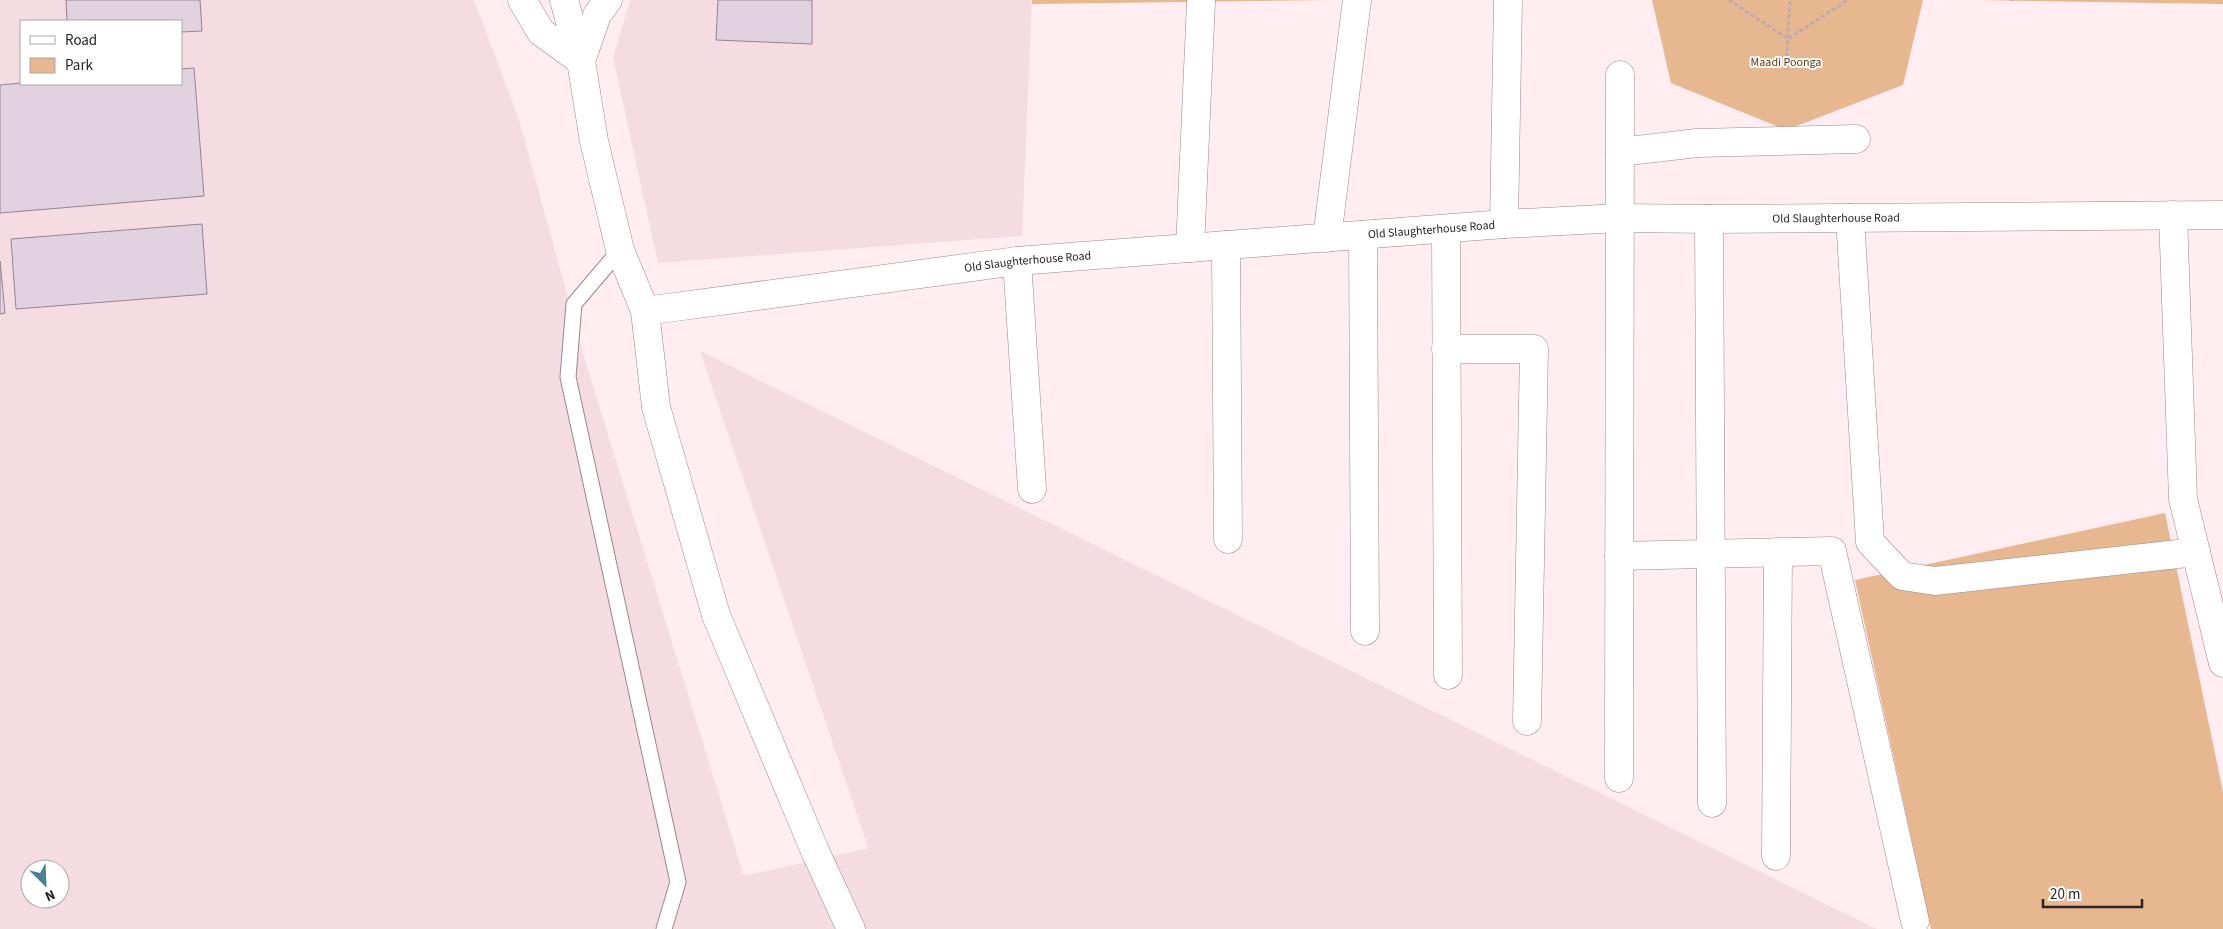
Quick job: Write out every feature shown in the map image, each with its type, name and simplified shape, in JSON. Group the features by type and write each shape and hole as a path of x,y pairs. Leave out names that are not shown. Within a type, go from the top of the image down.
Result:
{"street":[{"path":"522,0 541,32 580,61"},
{"path":"564,0 580,61 594,141 620,250 645,311 656,407 716,615 815,850 851,929"},
{"path":"580,61 597,14 608,0"},
{"path":"1327,238 1357,0"},
{"path":"1504,224 1508,0"},
{"path":"1190,248 1201,2"},
{"path":"1619,778 1620,75"},
{"path":"1620,152 1697,143 1856,139"},
{"path":"2173,215 2183,499 2223,663"},
{"name":"Old Slaughterhouse Road","path":"645,311 1017,261 1504,224 1620,218 2223,215"},
{"path":"1850,218 1870,542 1902,576 1935,581 2196,552"},
{"path":"1708,219 1712,803"},
{"path":"1446,229 1448,675"},
{"path":"1362,235 1365,631"},
{"path":"1226,245 1228,540"},
{"path":"1017,261 1032,488"},
{"path":"1446,349 1534,349 1527,721"},
{"path":"1619,556 1832,551 1915,921"},
{"path":"1776,856 1778,552"}],"lane":[{"path":"620,250 574,304 568,377 678,882 664,929"}],"path":[{"path":"1729,0 1788,39"},
{"path":"1786,70 1790,0"},
{"path":"1788,39 1848,0"}],"shaded area":[{"path":"0,0 474,0 519,119 583,353 744,876 868,848 700,351 1877,929 0,929"},
{"path":"630,0 1032,0 1022,236 658,263 613,58"}],"green space":[{"path":"1032,0 1331,0 1032,4"},
{"name":"Maadi Poonga","path":"1652,0 1923,0 1903,85 1786,130 1671,83"},
{"path":"1976,0 2223,0 2223,4"},
{"path":"2165,513 2223,792 2223,929 1931,929 1855,580"}],"building":[{"path":"66,0 200,0 202,31 182,32 182,20 67,20"},
{"path":"718,0 812,0 812,44 716,40"},
{"path":"194,68 204,196 0,213 0,85 20,83 20,85 182,85 182,69"},
{"path":"202,224 207,294 16,309 11,239"},
{"path":"0,261 5,313 0,314"}]}
